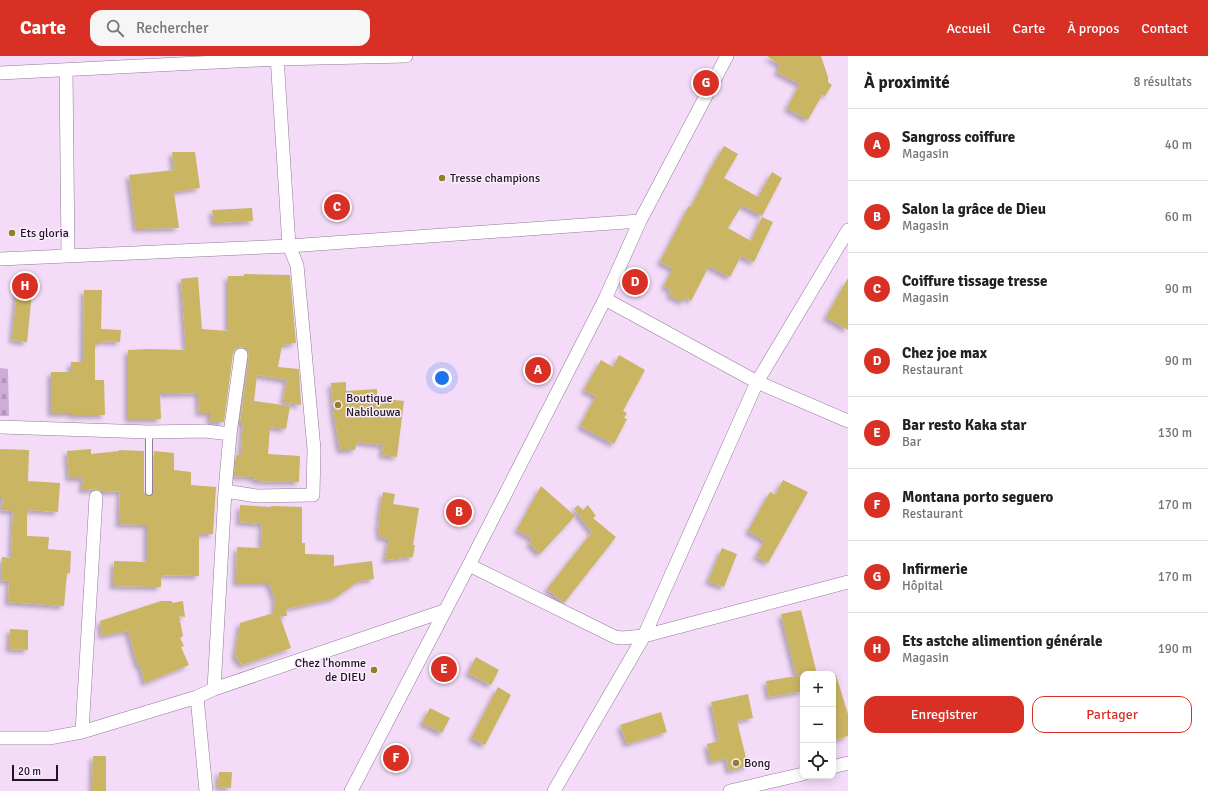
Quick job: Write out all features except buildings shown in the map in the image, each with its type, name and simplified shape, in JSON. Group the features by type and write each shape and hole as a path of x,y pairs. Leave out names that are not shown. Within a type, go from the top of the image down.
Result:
{"street":[{"path":"0,73 277,57 406,56"},
{"path":"351,791 469,565 605,298 640,221 727,56"},
{"path":"225,491 257,496 313,495 314,449 297,266 289,246 277,57"},
{"path":"66,70 68,256"},
{"path":"0,259 289,246 640,221"},
{"path":"554,791 644,636 757,382 848,230"},
{"path":"605,298 757,382 848,421"},
{"path":"214,689 225,491 230,434 241,355"},
{"path":"0,427 149,432 205,431 230,434"},
{"path":"82,732 96,497"},
{"path":"469,565 615,637 622,638 644,636 848,582"},
{"path":"0,738 49,738 82,732 197,698 214,689 444,611"},
{"path":"197,698 206,791"},
{"path":"836,765 848,763"},
{"path":"730,791 800,775"}],"lane":[{"path":"149,432 149,492"}],"green space":[{"path":"0,368 8,369 9,416 0,416"}],"place":[{"name":"Infirmerie","path":"706,83"},
{"name":"Tresse champions","path":"442,178"},
{"name":"Coiffure tissage tresse","path":"337,207"},
{"name":"Ets gloria","path":"12,233"},
{"name":"Chez joe max","path":"635,282"},
{"name":"Ets astche alimention générale","path":"25,286"},
{"name":"Sangross coiffure","path":"538,370"},
{"name":"Boutique Nabilouwa","path":"338,405"},
{"name":"Salon la grâce de Dieu","path":"459,512"},
{"name":"Bar resto Kaka star","path":"444,669"},
{"name":"Chez l'homme de DIEU","path":"374,670"},
{"name":"Montana porto seguero","path":"396,758"},
{"name":"Bong","path":"736,763"}]}
